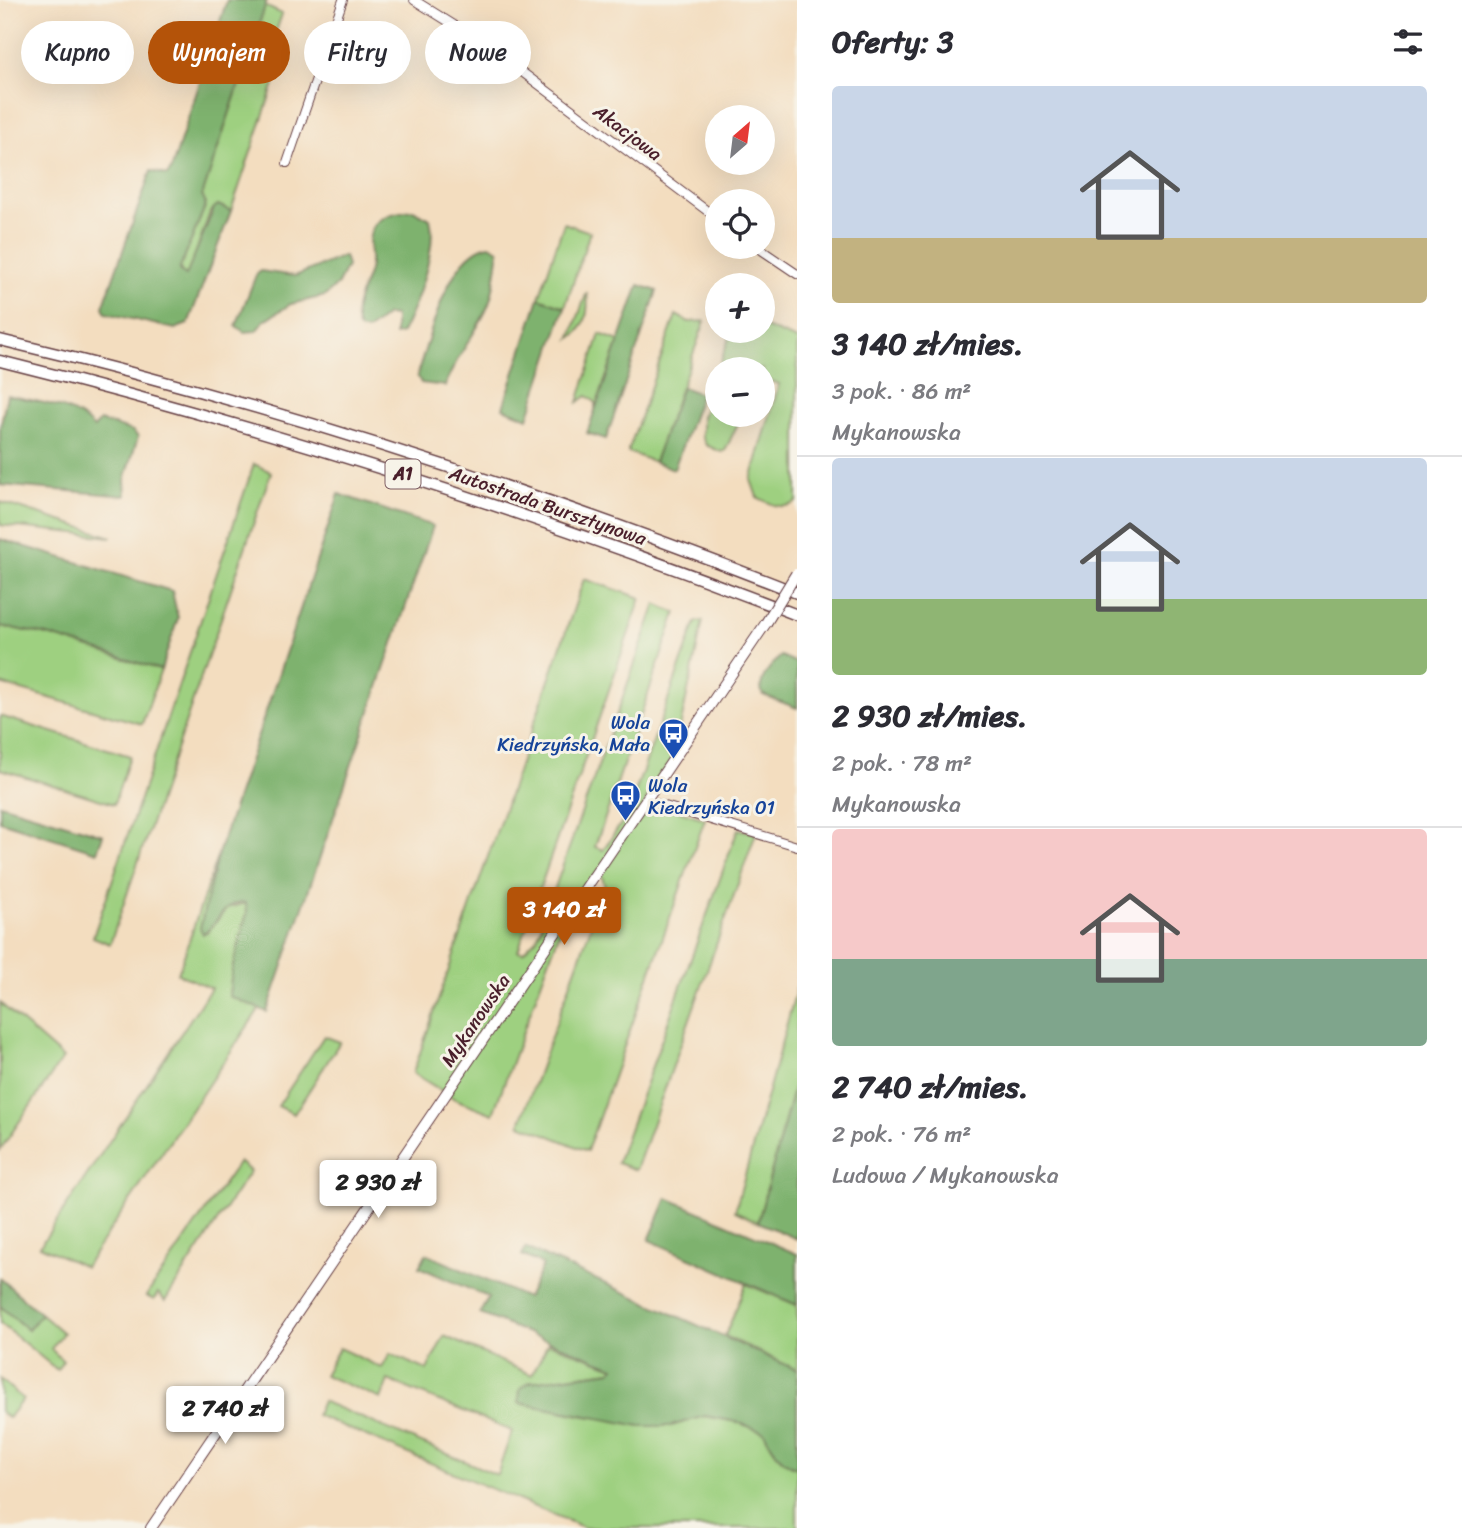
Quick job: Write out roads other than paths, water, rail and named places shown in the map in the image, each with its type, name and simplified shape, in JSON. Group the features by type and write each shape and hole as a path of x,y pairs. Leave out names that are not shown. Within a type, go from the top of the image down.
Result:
{"highway":[{"name":"Autostrada Bursztynowa","path":"0,340 156,380 397,451 606,521 797,593"},
{"name":"Autostrada Bursztynowa","path":"0,361 235,423 404,474 611,545 797,615"}],"main road":[{"name":"Mykanowska","path":"151,1528 766,623 797,573"}],"street":[{"path":"287,163 343,0"},
{"name":"Akacjowa","path":"414,0 486,45 705,209"},
{"path":"775,259 797,274"},
{"path":"645,800 797,846"}],"place":[{"name":"Wola Kiedrzyńska, Mała","path":"673,760"},
{"name":"Wola Kiedrzyńska 01","path":"625,823"}]}
